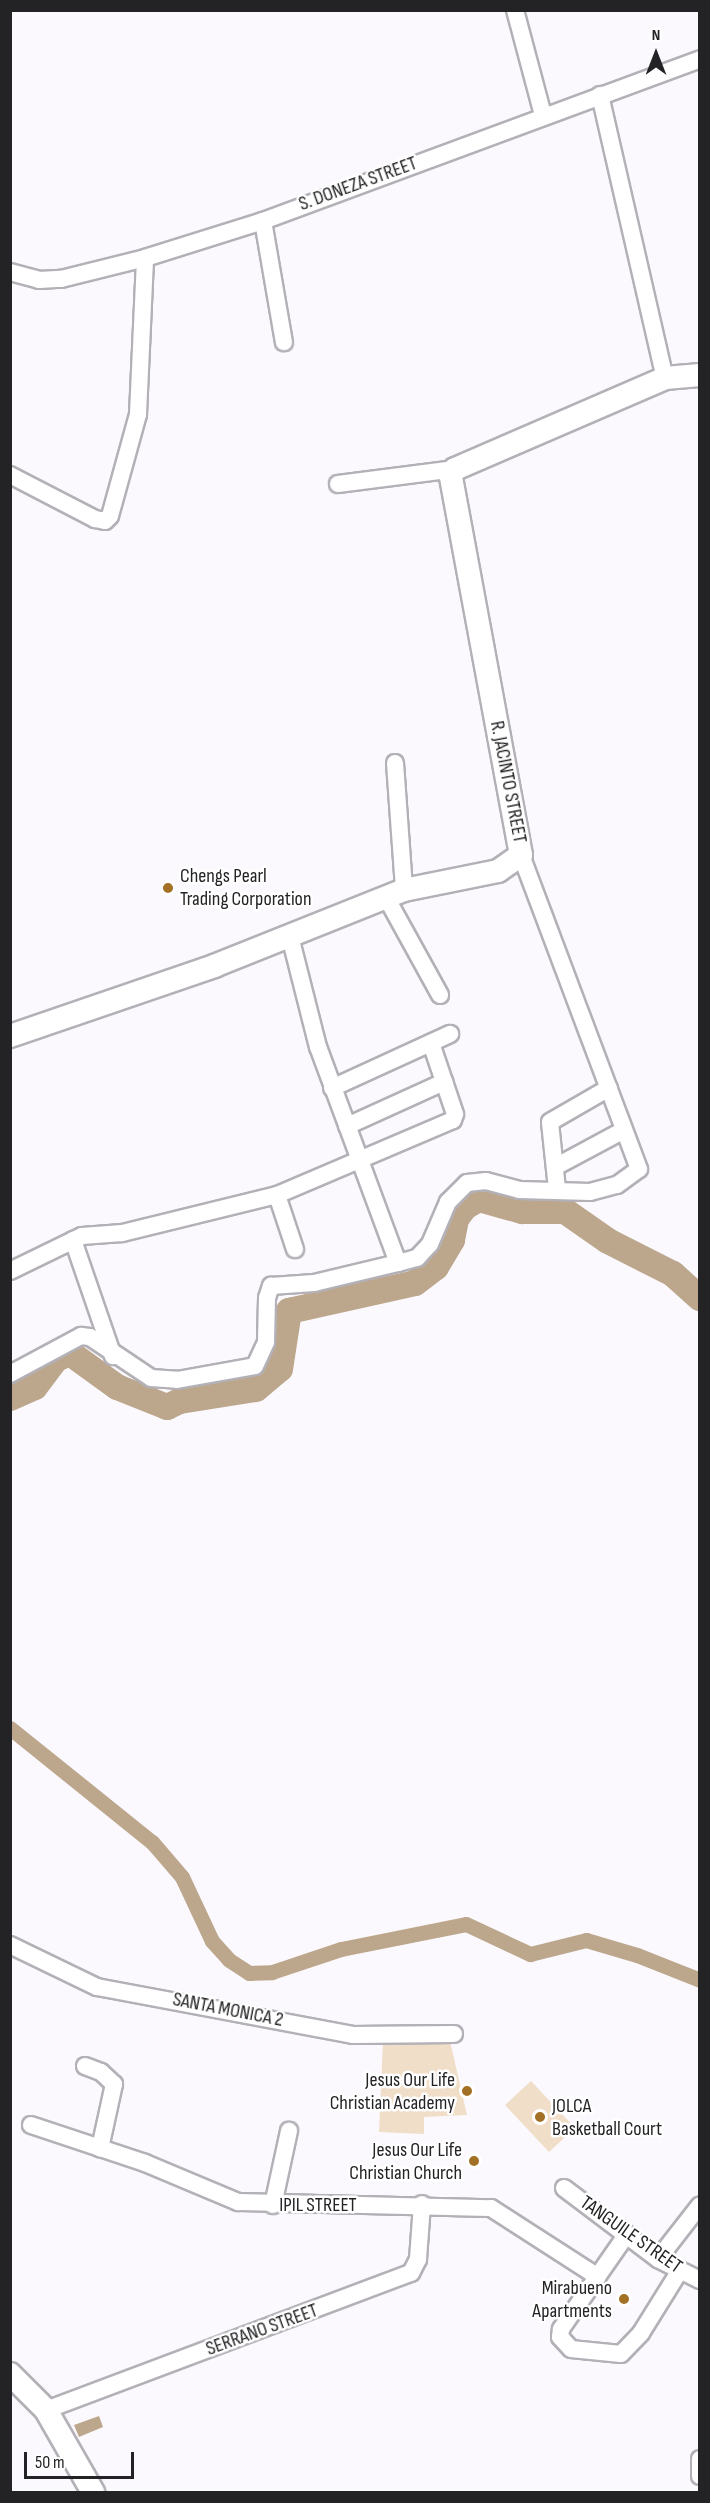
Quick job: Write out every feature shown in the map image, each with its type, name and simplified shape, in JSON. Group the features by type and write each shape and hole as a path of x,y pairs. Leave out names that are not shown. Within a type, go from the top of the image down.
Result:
{"street":[{"path":"515,10 543,116"},
{"name":"S. DONEZA STREET","path":"10,272 39,280 61,279 145,258 263,221 699,59"},
{"path":"600,95 665,378"},
{"path":"263,221 284,342"},
{"path":"10,475 95,519 105,521 110,516 138,414 145,258"},
{"path":"339,484 454,469 665,378 699,375"},
{"name":"R. JACINTO STREET","path":"10,1036 290,936 395,894 477,878 498,871 521,855 451,485 454,469"},
{"path":"394,763 395,894 440,995"},
{"path":"10,1374 81,1336 90,1337 113,1356 151,1378 165,1380 255,1366 266,1342 267,1298 271,1286 315,1282 417,1258 430,1244 448,1202 466,1183 486,1181 519,1190 557,1189 576,1192 604,1190 639,1169 521,855"},
{"path":"290,936 332,1088 398,1263"},
{"path":"332,1088 450,1034"},
{"path":"10,1271 73,1240 122,1233 277,1196 453,1120 455,1114 430,1043"},
{"path":"347,1126 444,1082"},
{"path":"557,1189 550,1122 609,1088"},
{"path":"555,1167 624,1130"},
{"path":"277,1196 295,1249"},
{"path":"73,1240 113,1356"},
{"name":"SANTA MONICA 2","path":"10,1945 97,1987 353,2035 454,2034"},
{"path":"85,2066 101,2072 114,2084 100,2148"},
{"name":"IPIL STREET","path":"31,2125 146,2163 221,2197 273,2205 422,2204 491,2208 598,2277"},
{"path":"273,2205 289,2131"},
{"name":"TANGUILE STREET","path":"564,2188 658,2259 679,2272 699,2280"},
{"name":"SERRANO STREET","path":"46,2410 411,2272 418,2259 422,2204"},
{"path":"658,2259 699,2205"},
{"path":"627,2234 561,2329 560,2337 571,2349 621,2354 642,2333 679,2272"},
{"path":"10,2374 46,2410 93,2493"},
{"path":"699,2459 699,2476"}],"shaded area":[{"path":"383,2041 450,2041 467,2115 424,2117 424,2134 379,2132"},
{"name":"JOLCA Basketball Court","path":"531,2081 575,2128 549,2152 505,2105"},
{"path":"99,2416 103,2427 79,2437 74,2425"}],"waterway":[{"path":"10,1398 35,1387 56,1359 70,1353 117,1387 167,1407 180,1401 256,1389 280,1369 289,1311 415,1283 436,1267 452,1240 456,1219 465,1207 479,1199 522,1211 565,1211 608,1241 673,1274 700,1298"},
{"path":"10,1728 152,1842 182,1877 212,1941 229,1960 249,1973 272,1972 341,1949 466,1924 530,1954 586,1940 637,1955 700,1980"}],"place":[{"name":"Chengs Pearl Trading Corporation","path":"168,888"},
{"name":"Jesus Our Life Christian Academy","path":"467,2091"},
{"name":"JOLCA Basketball Court","path":"540,2117"},
{"name":"Jesus Our Life Christian Church","path":"474,2161"},
{"name":"Mirabueno Apartments","path":"624,2299"}]}
